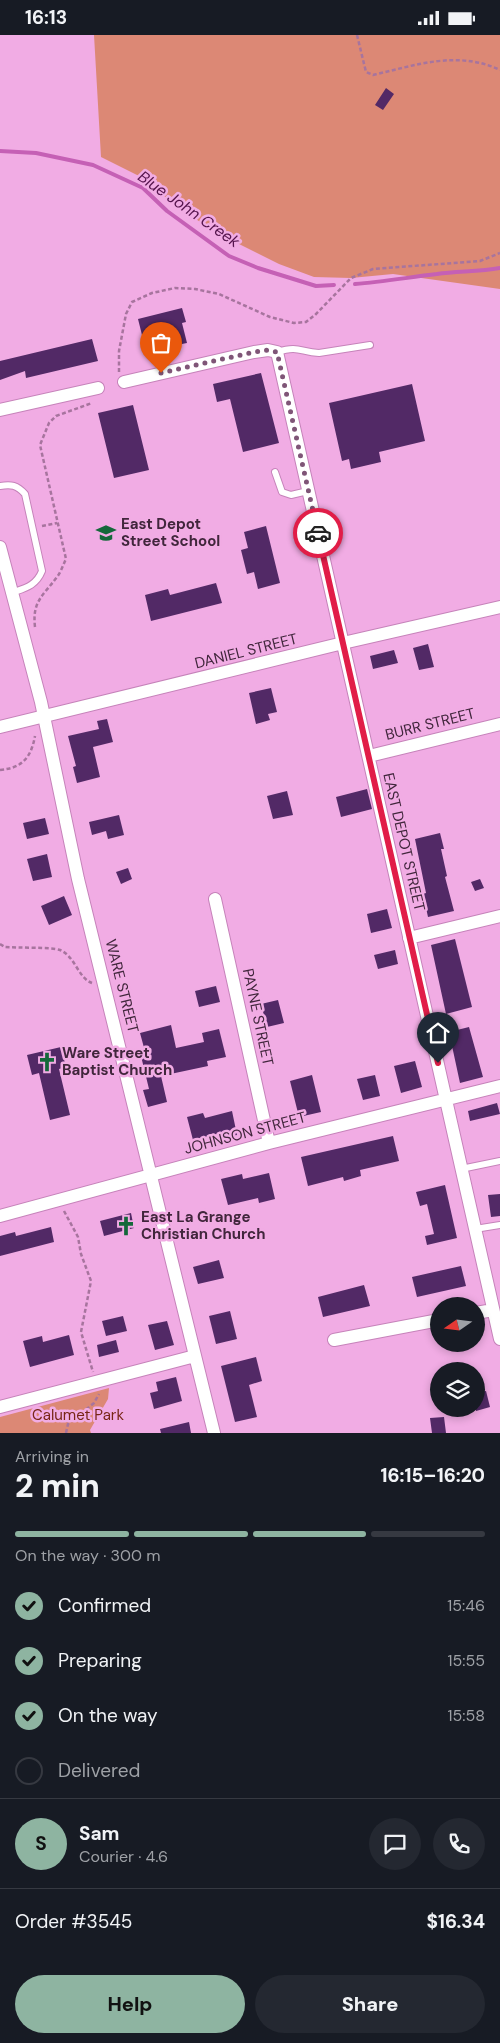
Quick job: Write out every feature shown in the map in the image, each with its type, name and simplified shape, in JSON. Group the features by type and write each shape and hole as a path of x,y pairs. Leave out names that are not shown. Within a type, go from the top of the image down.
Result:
{"street":[{"path":"121,380 254,352 268,350 277,352"},
{"name":"EAST DEPOT STREET","path":"277,352 500,1339"},
{"path":"0,410 98,394"},
{"name":"WARE STREET","path":"0,547 44,718 78,879 214,1433"},
{"name":"DANIEL STREET","path":"0,727 44,718 343,643 500,607"},
{"name":"BURR STREET","path":"369,757 500,724"},
{"name":"PAYNE STREET","path":"215,899 269,1143"},
{"path":"410,938 500,916"},
{"name":"JOHNSON STREET","path":"0,1216 269,1143 500,1086"},
{"path":"485,1311 493,1310"},
{"path":"334,1339 430,1322"},
{"path":"0,1407 196,1356"}],"lane":[{"path":"277,352 289,348 300,348 311,353 319,353 370,345"},
{"path":"275,472 282,492 291,495 308,491"},
{"path":"0,486 19,487 25,494 42,571 39,580 29,587 11,593"},
{"path":"462,1169 500,1161"},
{"path":"475,1229 500,1225"}],"path":[{"path":"357,35 368,74 373,75 441,59 464,59 486,63 500,70"},
{"path":"121,380 118,351 126,314 132,302 152,293 175,288 195,289 219,294 270,317 294,323 306,322 351,278 373,269 480,261 500,253"},
{"path":"37,635 34,613 37,601 58,575 66,559 40,445 44,432 56,416 98,394"},
{"path":"33,528 57,523"},
{"path":"0,770 18,767 28,757 36,734"},
{"path":"0,944 5,947 61,950 71,958 89,983 104,984"},
{"path":"62,1207 78,1237 81,1254 92,1281 81,1332 94,1376"},
{"path":"66,1433 68,1424 94,1403 99,1396 99,1389"}],"green space":[{"path":"94,35 500,35 500,289 393,274 351,278 314,277 279,264 217,233 179,208 139,176 101,157"},
{"name":"Calumet Park","path":"109,1388 108,1399 90,1430 91,1433 0,1433 0,1417"}],"building":[{"path":"386,88 394,94 383,110 375,105"},
{"path":"182,308 186,322 182,323 187,343 146,351 138,319"},
{"path":"92,339 98,361 26,378 25,371 0,380 0,361"},
{"path":"261,373 279,443 243,452 230,399 217,402 213,384"},
{"path":"412,384 425,441 379,452 381,462 351,469 349,459 342,461 329,403"},
{"path":"133,405 149,470 114,478 98,413"},
{"path":"266,526 280,583 258,589 254,572 247,574 241,550 248,548 244,532"},
{"path":"216,583 222,603 151,621 145,595 168,589 170,595"},
{"path":"428,644 434,667 419,670 413,648"},
{"path":"394,650 398,663 373,669 370,656"},
{"path":"271,688 277,712 268,714 270,720 256,724 249,693"},
{"path":"107,719 113,742 93,747 100,777 77,783 73,767 76,766 68,736 99,729 97,721"},
{"path":"367,789 372,809 341,817 336,797"},
{"path":"287,791 293,815 273,819 267,796"},
{"path":"119,815 124,835 108,839 106,831 92,835 89,822"},
{"path":"45,818 49,834 27,839 23,823"},
{"path":"440,833 444,849 441,849 447,876 445,877 454,911 428,917 423,894 426,893 415,839"},
{"path":"47,854 52,877 33,881 27,859"},
{"path":"128,868 132,879 121,884 116,872"},
{"path":"480,879 484,888 475,891 471,882"},
{"path":"64,896 72,915 49,925 41,906"},
{"path":"387,909 392,928 371,933 367,914"},
{"path":"455,939 472,1007 446,1014 431,945"},
{"path":"395,950 398,964 378,969 374,955"},
{"path":"216,986 220,1002 199,1007 195,991"},
{"path":"278,1000 284,1023 267,1027 261,1004"},
{"path":"171,1025 176,1048 204,1042 202,1033 219,1029 226,1057 207,1061 208,1066 161,1076 167,1102 148,1107 143,1090 149,1089 141,1056 146,1055 140,1033"},
{"path":"469,1027 483,1077 460,1083 449,1032"},
{"path":"61,1047 66,1067 59,1069 70,1115 50,1120 39,1073 32,1075 27,1055"},
{"path":"415,1061 422,1087 401,1093 394,1066"},
{"path":"312,1075 321,1112 299,1117 290,1081"},
{"path":"375,1075 380,1096 363,1100 357,1079"},
{"path":"497,1103 500,1114 470,1121 468,1111"},
{"path":"232,1111 237,1135 222,1138 221,1133 193,1140 187,1117 203,1113 205,1118"},
{"path":"393,1136 399,1161 360,1170 361,1176 344,1181 343,1177 308,1186 301,1157"},
{"path":"269,1173 275,1199 259,1203 258,1198 228,1205 221,1179 242,1174 243,1179"},
{"path":"445,1185 457,1238 427,1245 425,1236 434,1234 427,1204 420,1206 416,1192"},
{"path":"500,1194 500,1216 491,1217 488,1195"},
{"path":"131,1213 134,1228 104,1236 100,1221"},
{"path":"51,1227 54,1242 0,1256 0,1236 15,1232 16,1236"},
{"path":"219,1260 224,1278 198,1284 193,1267"},
{"path":"461,1266 466,1286 417,1297 412,1277"},
{"path":"364,1285 370,1306 323,1317 318,1297"},
{"path":"230,1311 237,1339 216,1344 209,1316"},
{"path":"123,1316 127,1331 106,1336 102,1321"},
{"path":"167,1321 174,1345 155,1350 148,1325"},
{"path":"69,1335 74,1355 30,1367 23,1341 42,1336 43,1342"},
{"path":"116,1340 119,1352 99,1357 97,1345"},
{"path":"256,1357 262,1381 249,1385 257,1417 235,1422 221,1366"},
{"path":"176,1377 182,1401 154,1409 150,1393 158,1391 156,1382"},
{"path":"485,1391 490,1407 485,1408"},
{"path":"444,1417 446,1433 432,1433 430,1418"},
{"path":"189,1422 191,1433 161,1433 160,1429"}],"waterway":[{"name":"Blue John Creek","path":"0,151 36,153 93,165 143,188 167,211 229,256 258,268 316,286 334,285"},
{"name":"Blue John Creek","path":"355,284 500,268"}],"way so far":[{"path":"161,373 254,352 268,350 277,352 318,533"}],"place":[{"name":"East Depot Street School","path":"106,533"},
{"name":"Ware Street Baptist Church","path":"47,1062"},
{"name":"East La Grange Christian Church","path":"126,1226"}],"route":[{"path":"318,533 438,1063"}]}
